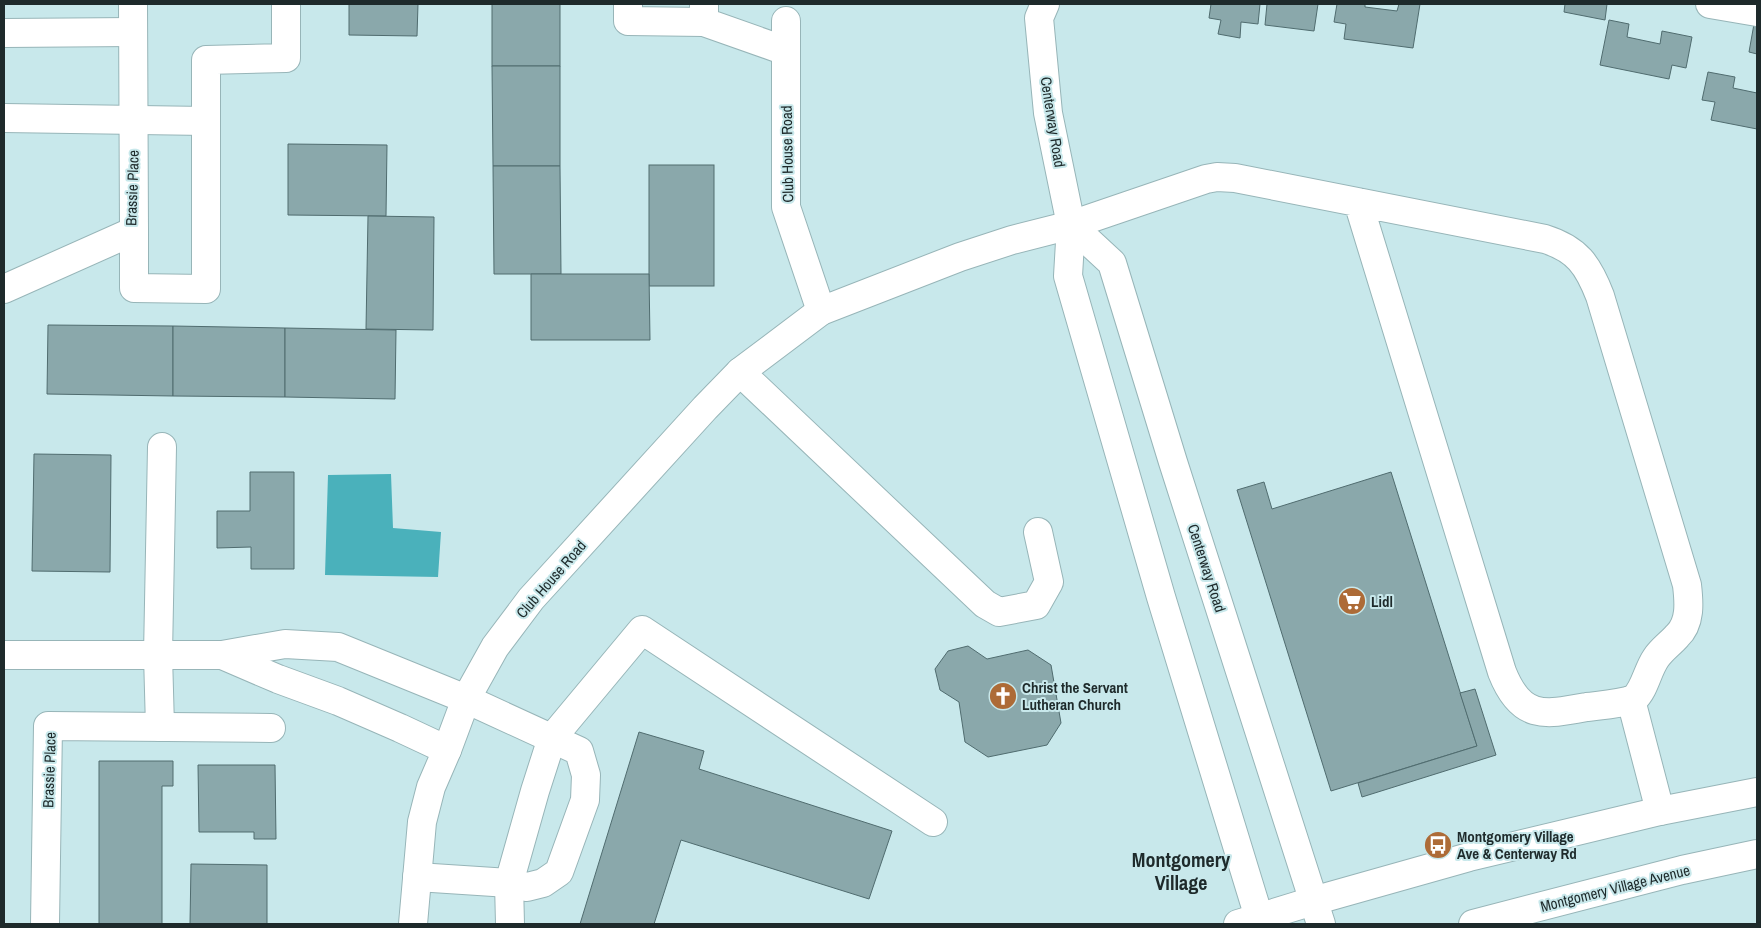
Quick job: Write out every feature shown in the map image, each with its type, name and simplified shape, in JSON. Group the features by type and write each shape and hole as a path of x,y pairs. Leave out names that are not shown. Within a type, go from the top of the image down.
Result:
{"street":[{"name":"Brassie Place","path":"4,289 134,231 133,4"},
{"path":"134,231 134,288 206,289 206,60 286,58 286,4"},
{"path":"628,4 628,21 704,13 786,51"},
{"path":"1710,4 1757,12"},
{"name":"Centerway Road","path":"1037,8 1048,113 1071,225 1068,276 1253,922"},
{"name":"Club House Road","path":"786,21 786,207 821,311"},
{"path":"4,33 133,32"},
{"path":"4,118 206,121"},
{"name":"Club House Road","path":"413,924 422,822 430,787 466,699 496,647 530,599 740,372 821,311 960,257 1012,240 1071,225 1180,187 1216,177 1235,178 1544,239 1559,244 1579,258 1594,280 1684,569 1688,594 1685,626 1678,636 1656,658 1638,696 1631,700"},
{"path":"1358,202 1502,672 1509,689 1526,706 1548,714 1631,700 1660,811"},
{"name":"Centerway Road","path":"1071,225 1112,263 1173,462 1317,913"},
{"path":"740,372 985,604 999,612 1036,605 1049,582 1038,532"},
{"path":"160,727 158,655 162,447"},
{"path":"510,924 509,883 534,791 552,738 642,630 932,822"},
{"path":"4,654 222,655 285,644 338,647 466,699 579,750 586,774 585,800 559,872 543,883 527,886 509,883 417,877"},
{"path":"222,655 278,679 338,701 446,750"},
{"name":"Brassie Place","path":"45,924 48,726 271,728"},
{"path":"1253,922 1317,913 1469,857 1660,811 1757,792"},
{"name":"Montgomery Village Avenue","path":"1473,924 1682,870 1757,854"}],"water":[{"path":"391,474 393,528 441,532 438,577 325,575 328,475"}],"building":[{"path":"349,4 418,4 417,36 349,35"},
{"path":"492,4 560,4 560,66 492,66"},
{"path":"1211,4 1260,4 1258,24 1241,22 1240,38 1218,34 1221,20 1209,18"},
{"path":"1267,4 1318,4 1314,31 1265,25"},
{"path":"1337,4 1365,4 1365,7 1397,11 1399,4 1420,4 1413,48 1344,39 1346,24 1334,22"},
{"path":"1565,4 1607,4 1605,20 1564,12"},
{"path":"1609,20 1629,24 1627,37 1660,44 1662,31 1692,37 1686,68 1672,65 1669,79 1600,65"},
{"path":"1754,24 1757,25 1757,54 1749,52"},
{"path":"492,66 560,66 560,166 493,166"},
{"path":"1708,72 1735,77 1733,88 1757,93 1757,129 1711,120 1715,102 1702,100"},
{"path":"288,144 387,145 386,216 288,215"},
{"path":"649,165 714,165 714,286 649,286"},
{"path":"493,166 560,166 561,274 494,274"},
{"path":"368,216 434,217 433,330 366,329"},
{"path":"531,274 649,274 650,340 531,340"},
{"path":"48,325 173,326 173,396 47,394"},
{"path":"173,326 285,328 285,397 173,396"},
{"path":"285,328 396,330 395,399 285,397"},
{"path":"34,454 111,455 110,572 32,571"},
{"path":"250,472 294,472 294,569 251,569 251,547 217,548 217,511 250,511"},
{"name":"Lidl","path":"1391,472 1477,746 1331,791 1237,490 1264,482 1272,509"},
{"name":"Christ the Servant Lutheran Church","path":"968,646 987,659 1028,650 1051,665 1061,723 1047,745 988,757 965,742 959,702 940,690 935,669 948,651"},
{"path":"1475,689 1496,755 1362,797 1358,783 1477,746 1460,693"},
{"path":"639,732 704,751 699,769 892,831 869,899 681,840 654,924 580,924"},
{"path":"99,761 173,761 173,786 162,786 162,924 99,924"},
{"path":"198,765 275,765 276,839 254,839 254,832 199,832"},
{"path":"191,864 267,865 267,924 190,924"}],"place":[{"name":"Lidl","path":"1352,601"},
{"name":"Christ the Servant Lutheran Church","path":"1003,696"},
{"name":"Montgomery Village Ave & Centerway Rd","path":"1438,845"}],"district":[{"name":"Montgomery Village","path":"1181,870"}]}
